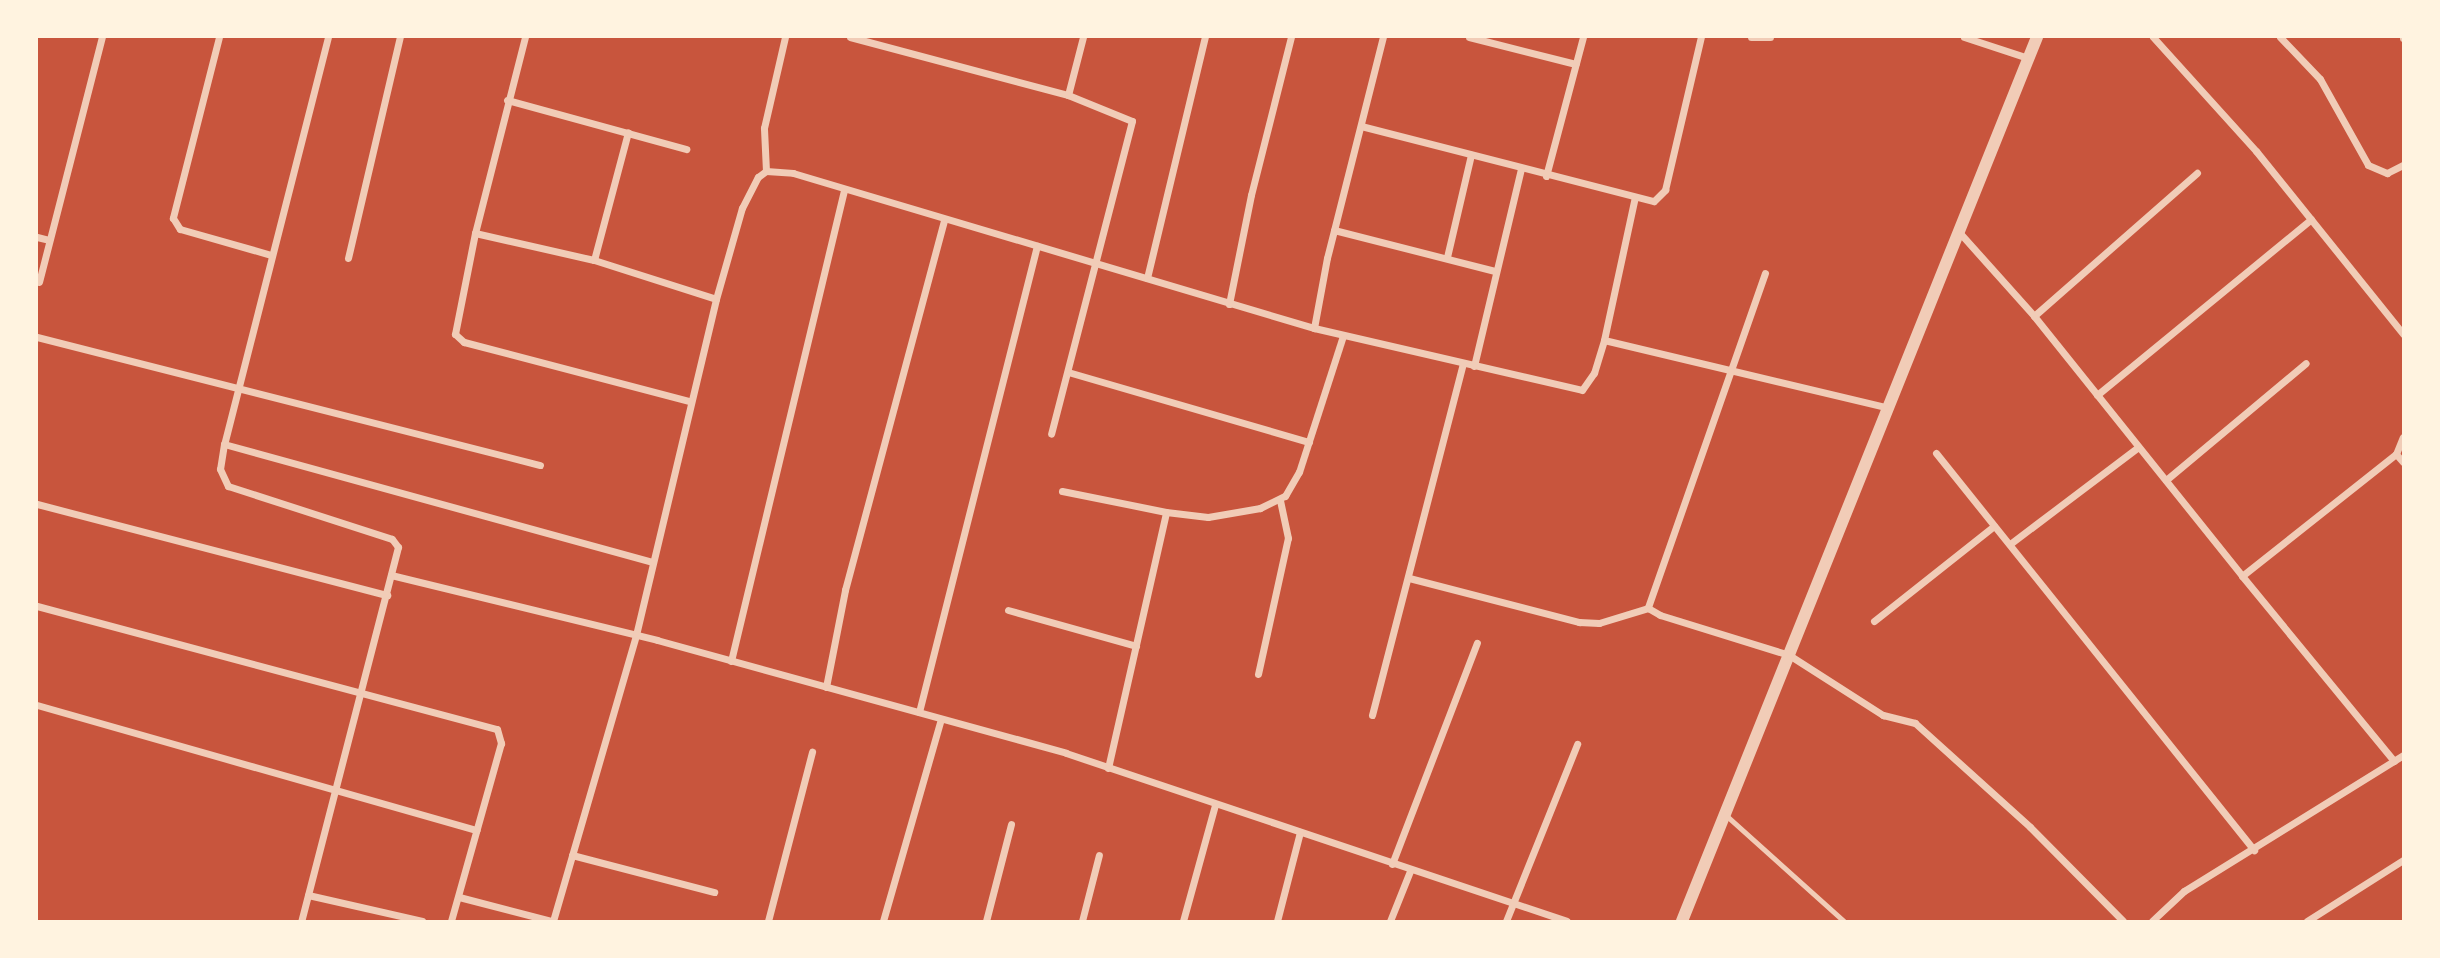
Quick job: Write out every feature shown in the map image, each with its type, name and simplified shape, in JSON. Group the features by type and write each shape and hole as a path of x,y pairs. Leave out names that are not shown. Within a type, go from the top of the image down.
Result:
{"street":[{"path":"38,282 102,37"},
{"path":"219,37 173,218 180,229 271,255"},
{"path":"301,921 363,691 398,547 392,539 228,486 220,469 271,255 328,37"},
{"path":"348,258 400,37"},
{"path":"525,37 507,100 454,323 459,339 689,401"},
{"path":"459,897 553,921 636,635 689,401 716,299 742,208 752,186 766,171 764,128 785,37"},
{"path":"850,37 1068,96 1132,121 1051,434"},
{"path":"1068,96 1083,37"},
{"path":"1147,278 1205,37"},
{"path":"1229,303 1251,195 1291,37"},
{"path":"1314,328 1334,230 1383,37"},
{"path":"1469,37 1576,64"},
{"path":"1546,176 1583,37"},
{"path":"1361,126 1546,176 1654,201 1665,190 1701,37"},
{"path":"1751,37 1770,37"},
{"path":"1965,37 2028,58"},
{"path":"1682,921 2037,37"},
{"path":"2152,37 2204,89 2403,334"},
{"path":"2280,37 2319,79 2368,164 2387,173 2403,165"},
{"path":"507,100 686,149"},
{"path":"594,260 628,132"},
{"path":"1447,257 1471,155"},
{"path":"1474,366 1521,169"},
{"path":"766,171 793,173 944,221 1097,262 1343,336 1582,390 1594,373 1604,340 1635,197"},
{"path":"2034,316 2197,173"},
{"path":"731,661 844,189"},
{"path":"2097,395 2311,219"},
{"path":"826,687 845,590 944,221"},
{"path":"1334,230 1495,271"},
{"path":"1959,232 2034,316 2137,448 2166,480 2393,761"},
{"path":"475,233 594,260 716,299"},
{"path":"37,237 49,240"},
{"path":"919,712 1037,246"},
{"path":"1648,607 1678,513 1734,372 1765,273"},
{"path":"1062,491 1166,512 1208,517 1261,508 1280,500 1293,486 1343,336"},
{"path":"37,337 239,386 540,465"},
{"path":"1604,340 1889,408"},
{"path":"2166,480 2306,363"},
{"path":"1372,715 1463,364"},
{"path":"1068,372 1309,442"},
{"path":"2242,576 2396,454 2403,437"},
{"path":"224,444 651,562"},
{"path":"2010,544 2137,448"},
{"path":"1936,453 2254,850"},
{"path":"2396,454 2403,462"},
{"path":"1258,674 1288,538 1280,500"},
{"path":"37,504 387,595"},
{"path":"1108,768 1166,512"},
{"path":"1874,621 1994,526"},
{"path":"391,575 636,635 919,712 1108,768 1410,871 1567,921"},
{"path":"1409,578 1579,622 1599,623 1648,607"},
{"path":"37,606 487,724 500,732 452,921"},
{"path":"1648,607 1660,615 1789,655 1883,715 1915,723 2030,827 2123,921"},
{"path":"1008,610 1136,646"},
{"path":"1392,864 1477,643"},
{"path":"37,705 477,830"},
{"path":"883,921 941,719"},
{"path":"1506,921 1577,744"},
{"path":"768,921 812,752"},
{"path":"2151,921 2184,891 2403,755"},
{"path":"1183,921 1215,805"},
{"path":"986,921 1011,824"},
{"path":"1277,921 1300,832"},
{"path":"572,855 714,892"},
{"path":"1082,921 1099,855"},
{"path":"2306,921 2403,860"},
{"path":"1390,921 1410,871"},
{"path":"308,895 422,921"}],"lane":[{"path":"1725,815 1844,921"}]}
